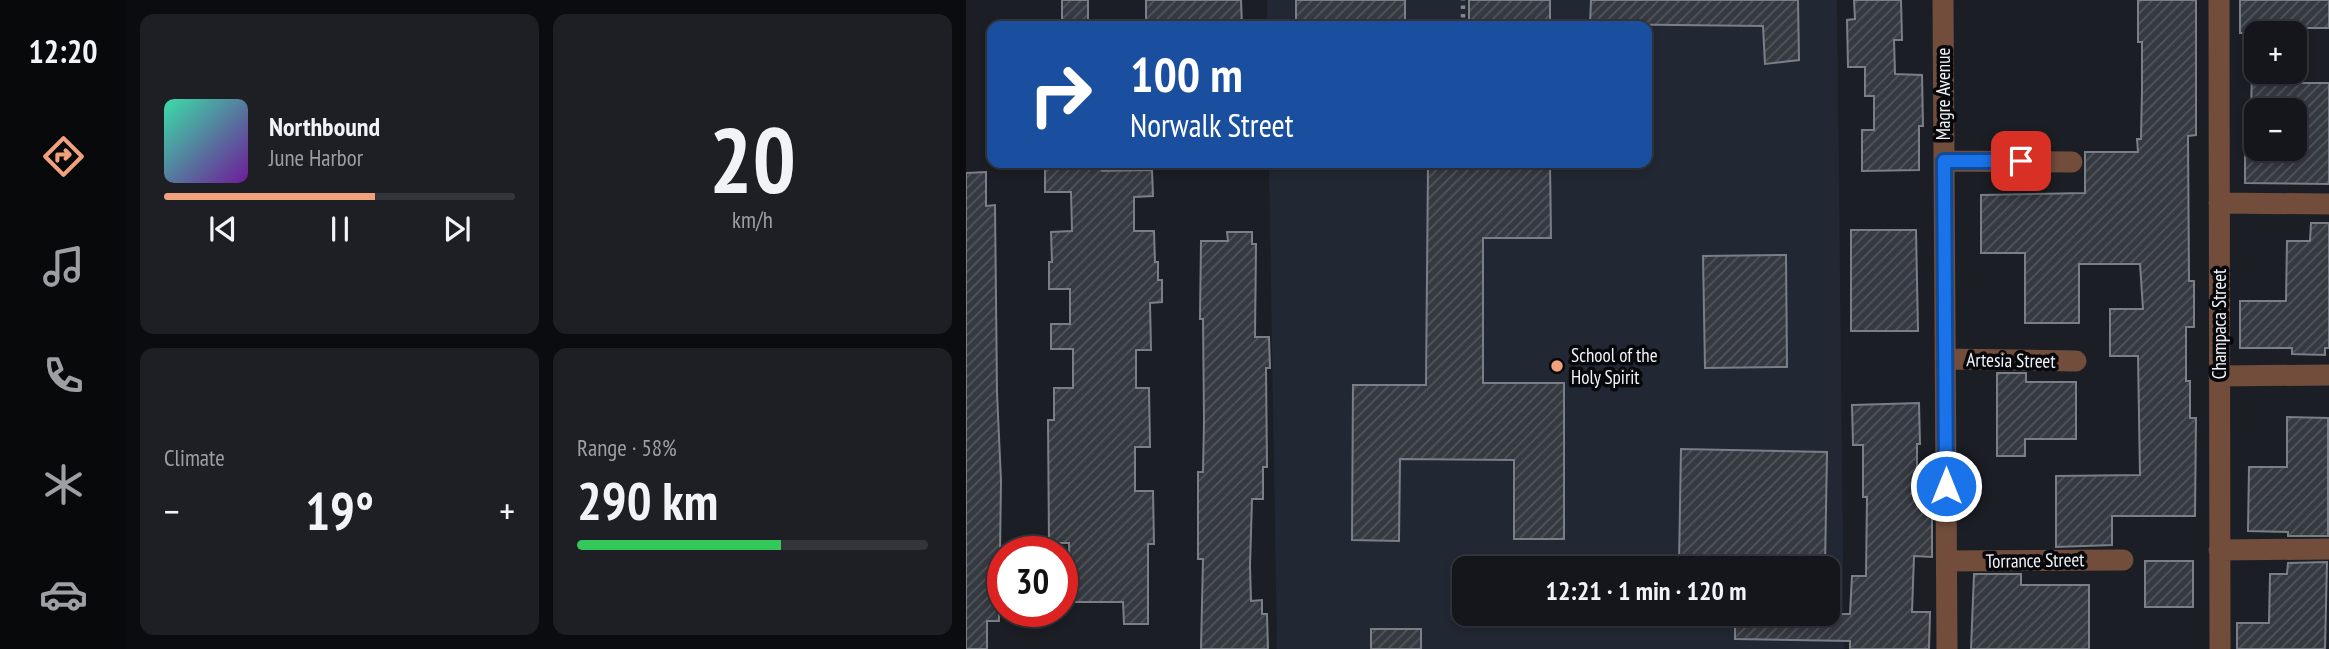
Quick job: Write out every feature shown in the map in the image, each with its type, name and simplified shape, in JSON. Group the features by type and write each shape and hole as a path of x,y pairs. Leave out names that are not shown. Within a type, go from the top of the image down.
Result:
{"street":[{"name":"Magre Avenue","path":"1943,0 1947,649"},
{"name":"Champaca Street","path":"2219,0 2220,649"},
{"path":"1944,161 2073,162"},
{"path":"2219,203 2329,204"},
{"name":"Artesia Street","path":"1945,359 2076,361"},
{"path":"2219,376 2329,375"},
{"path":"2219,550 2329,549"},
{"name":"Torrance Street","path":"1947,561 2123,560"}],"path":[{"path":"1463,21 1464,0"}],"shaded area":[{"name":"School of the Holy Spirit","path":"1267,0 1837,0 1844,649 1277,649 1269,168 1652,168 1652,21 1267,21"}],"building":[{"path":"1062,0 1088,0 1088,21 1062,21"},
{"path":"1146,0 1241,0 1242,21 1146,21"},
{"path":"1296,0 1405,0 1405,21 1296,21"},
{"path":"1469,0 1550,0 1550,21 1469,21"},
{"path":"1591,0 1798,0 1799,60 1765,64 1763,26 1590,21"},
{"path":"1854,0 1901,0 1902,40 1894,40 1895,74 1922,75 1923,126 1919,126 1919,170 1862,171 1862,130 1874,130 1874,96 1865,96 1865,67 1848,67 1847,20 1855,19"},
{"path":"2138,0 2196,0 2196,135 2188,136 2189,281 2194,281 2194,327 2186,327 2186,381 2190,381 2190,418 2196,418 2195,516 2112,516 2112,545 2056,547 2056,476 2140,475 2138,356 2110,356 2110,309 2143,309 2140,264 2079,264 2079,323 2025,323 2025,253 1981,253 1981,195 2085,193 2085,152 2138,152 2137,139 2141,139 2142,42 2138,42"},
{"path":"2240,0 2329,0 2329,28 2307,28 2307,21 2244,21 2244,33 2240,33"},
{"path":"2329,83 2329,184 2245,183 2245,161 2307,161 2307,98 2251,98 2252,84"},
{"path":"1045,168 1152,170 1153,196 1134,197 1134,231 1154,231 1155,262 1158,262 1158,280 1162,280 1162,302 1150,303 1151,350 1136,350 1136,388 1149,388 1150,447 1135,447 1135,491 1153,491 1154,544 1148,544 1148,624 1124,624 1123,602 1078,602 1078,536 1049,536 1048,420 1054,420 1054,388 1073,388 1073,349 1051,349 1051,324 1070,324 1070,289 1049,289 1049,262 1052,262 1051,232 1072,231 1071,192 1045,192"},
{"path":"1428,168 1550,168 1551,238 1483,238 1483,383 1564,383 1564,539 1514,539 1514,460 1400,459 1399,541 1352,540 1353,385 1426,385"},
{"path":"986,172 986,206 995,205 1000,536 987,536 987,649 966,649 966,173"},
{"path":"2311,223 2329,223 2329,348 2325,348 2325,355 2292,354 2292,348 2240,348 2240,301 2286,301 2287,241 2310,241"},
{"path":"1851,230 1916,230 1918,331 1851,331"},
{"path":"1227,232 1252,232 1252,244 1256,244 1255,337 1269,337 1270,368 1266,368 1267,467 1263,467 1263,499 1252,499 1250,566 1251,601 1262,600 1262,614 1267,614 1268,649 1201,649 1203,559 1198,559 1198,472 1203,472 1204,422 1203,319 1200,319 1201,241 1228,241"},
{"path":"1786,255 1787,367 1705,368 1703,256"},
{"path":"1997,373 2026,373 2026,382 2076,382 2076,439 2025,439 2025,456 1997,456"},
{"path":"1919,403 1917,505 1932,505 1932,557 1914,556 1912,612 1930,612 1929,649 1850,649 1850,641 1735,639 1735,626 1840,626 1840,614 1850,614 1852,576 1866,576 1867,497 1863,497 1863,445 1853,445 1852,405"},
{"path":"2287,417 2328,418 2328,536 2288,536 2288,532 2248,531 2249,467 2287,467"},
{"path":"1681,449 1827,452 1825,556 1679,556"},
{"path":"2145,561 2193,561 2193,607 2145,607"},
{"path":"2327,562 2325,649 2237,649 2237,623 2269,623 2270,574 2287,574 2288,563"},
{"path":"1974,574 2021,574 2021,585 2089,585 2089,649 1971,649"},
{"path":"1371,629 1421,629 1421,649 1371,649"}],"place":[{"name":"School of the Holy Spirit","path":"1557,366"}],"route":[{"path":"1946,486 1944,161 2021,161"}]}
